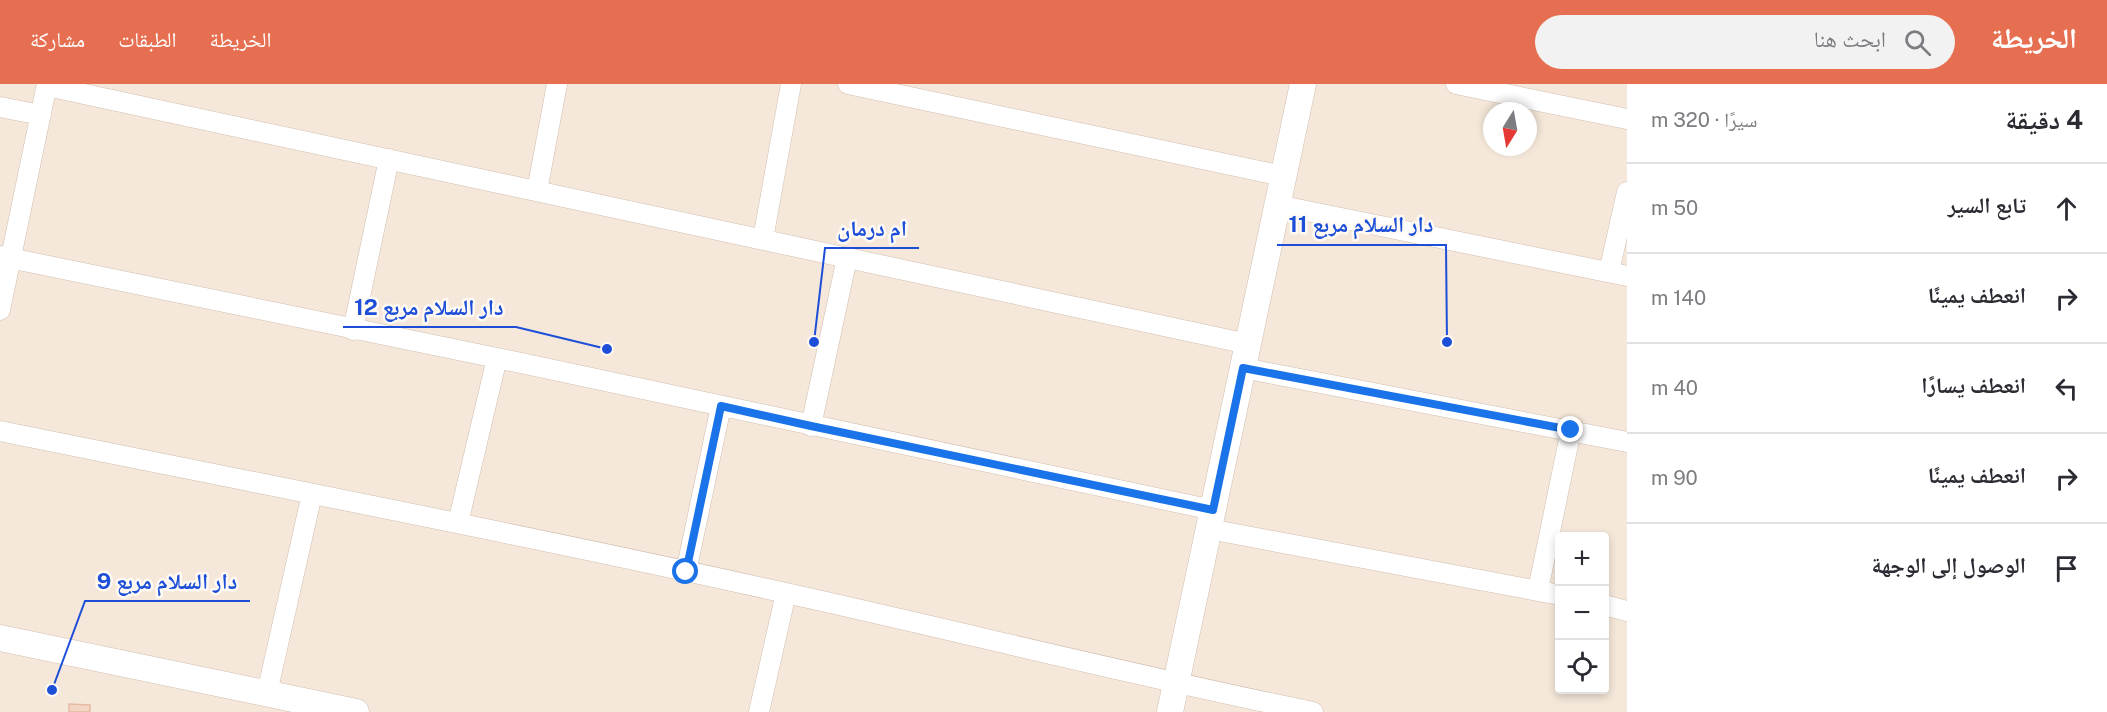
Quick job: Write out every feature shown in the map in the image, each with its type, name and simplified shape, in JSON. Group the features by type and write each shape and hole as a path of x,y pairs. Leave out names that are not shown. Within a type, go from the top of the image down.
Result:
{"street":[{"path":"537,191 557,84"},
{"path":"763,239 791,84"},
{"path":"848,84 889,88 1283,176"},
{"path":"1170,712 1303,84"},
{"path":"1456,84 1627,119"},
{"path":"0,310 5,257 47,85 763,239 1246,356 1627,442"},
{"path":"0,107 41,115"},
{"path":"353,330 389,159"},
{"path":"1277,205 1618,274 1627,192"},
{"path":"5,257 721,406 1211,520 1555,594"},
{"path":"811,426 847,258"},
{"path":"458,523 497,358"},
{"path":"686,572 721,406"},
{"path":"1538,590 1571,430"},
{"path":"0,431 458,523 786,593 1176,684 1313,712"},
{"path":"267,693 312,494"},
{"path":"759,712 786,593"},
{"path":"1609,606 1627,610"},
{"path":"0,638 356,712"}],"shaded area":[{"path":"0,84 1627,84 1627,712 0,712"}],"building":[{"path":"69,704 90,705 90,712 69,712"}],"place":[{"name":"ام درمان","path":"814,342"},
{"name":"دار السلام مربع 11","path":"1447,342"},
{"name":"دار السلام مربع 12","path":"607,349"},
{"name":"دار السلام مربع 9","path":"52,690"}],"route":[{"path":"686,572 721,406 1213,510 1243,368 1571,430"}]}
